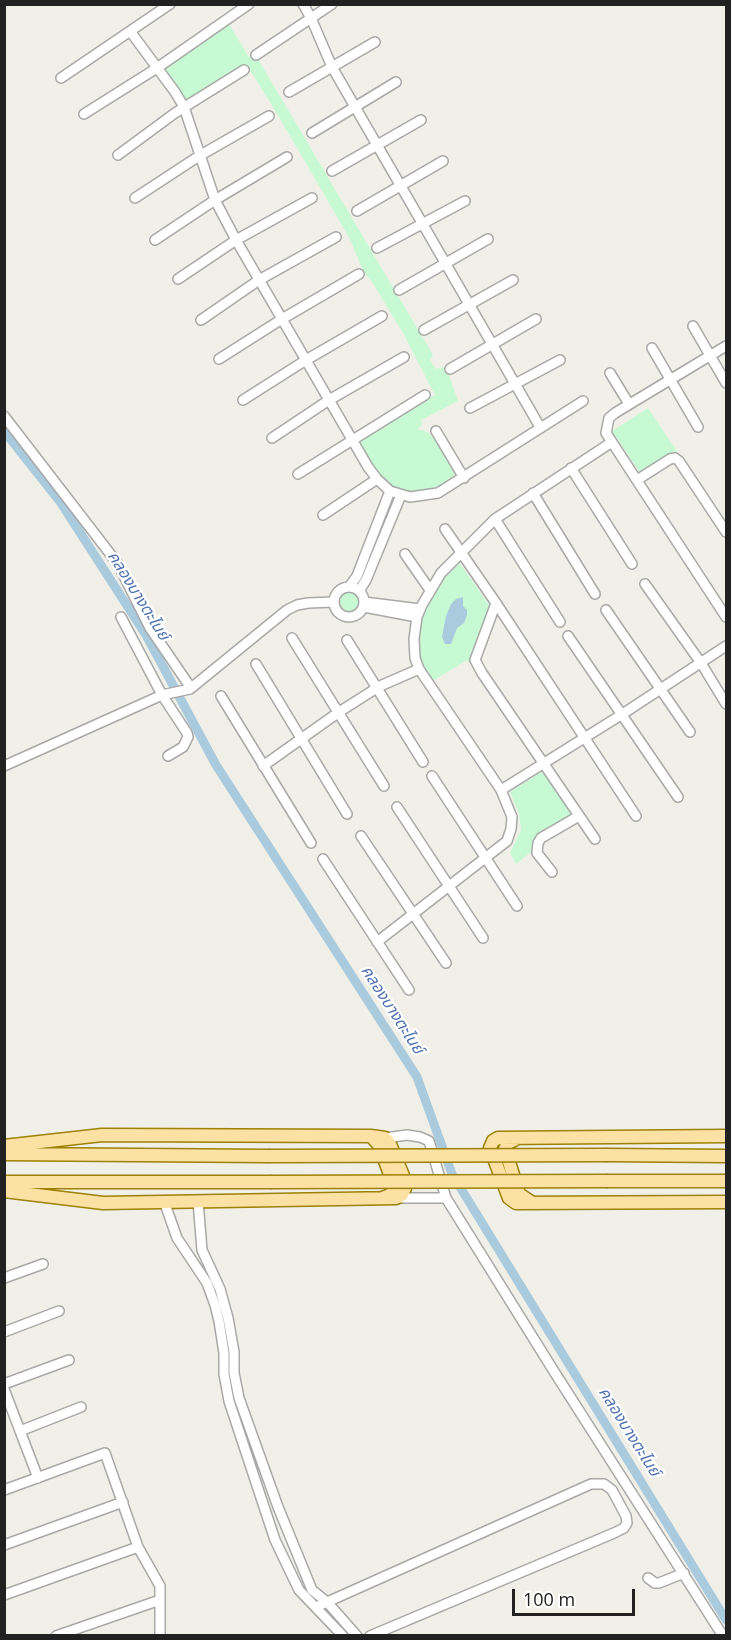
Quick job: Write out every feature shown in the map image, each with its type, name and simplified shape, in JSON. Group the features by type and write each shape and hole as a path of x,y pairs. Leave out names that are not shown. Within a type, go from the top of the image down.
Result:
{"main road":[{"path":"4,1146 102,1135 371,1136 385,1138 390,1144 404,1178 404,1192 396,1198 112,1202 4,1191"},
{"path":"130,1156 112,1150 110,1144 114,1139 131,1136"},
{"path":"371,1136 379,1145 391,1177 393,1191 390,1195 379,1198"},
{"path":"726,1136 575,1139 520,1137 508,1143 505,1149 519,1194 532,1203 726,1202"},
{"path":"4,1154 726,1156"},
{"path":"4,1182 726,1182"},
{"path":"112,1202 106,1199 102,1192 106,1186 113,1183"}],"street":[{"path":"60,78 170,4"},
{"path":"84,114 157,68 249,4"},
{"path":"303,4 332,67 540,427"},
{"path":"256,55 332,4"},
{"path":"130,31 184,108 215,200 236,240 352,439 377,479 390,491 418,497 438,493 583,401"},
{"path":"289,92 375,42"},
{"path":"118,155 184,108 244,70"},
{"path":"312,133 396,82"},
{"path":"135,198 199,156 268,116"},
{"path":"332,171 421,120"},
{"path":"155,240 215,200 287,157"},
{"path":"357,212 443,161"},
{"path":"178,279 236,240 312,198"},
{"path":"376,248 465,201"},
{"path":"201,320 259,280 336,237"},
{"path":"399,290 488,239"},
{"path":"219,359 359,274"},
{"path":"424,330 513,280"},
{"path":"243,400 382,316"},
{"path":"450,369 536,319"},
{"path":"693,326 726,383"},
{"path":"726,346 609,418 606,433 726,617"},
{"path":"652,348 698,427"},
{"path":"272,438 329,400 404,357"},
{"path":"470,408 560,360"},
{"path":"610,373 629,404"},
{"path":"298,474 425,395"},
{"path":"4,416 118,564 150,628 188,689"},
{"path":"436,431 464,478"},
{"path":"377,942 507,841 513,817 501,790 419,669 415,658 414,639 419,613 441,573 495,519 612,442"},
{"path":"637,480 675,458 726,532"},
{"path":"571,468 632,564"},
{"path":"323,515 377,479"},
{"path":"390,491 357,576 349,587 338,591 334,602 338,612 349,616 360,612 363,604 359,591 374,562 401,495"},
{"path":"532,493 595,594"},
{"path":"495,519 560,622"},
{"path":"445,529 636,816"},
{"path":"405,554 430,590"},
{"path":"363,558 374,562"},
{"path":"645,584 701,663 726,704"},
{"path":"349,587 359,591"},
{"path":"4,766 164,695 188,689 287,610 308,603 334,602"},
{"path":"496,603 475,660 595,839"},
{"path":"363,604 419,613"},
{"path":"606,610 690,732"},
{"path":"121,617 188,737 183,747 168,756"},
{"path":"568,636 678,797"},
{"path":"292,638 384,786"},
{"path":"347,640 423,762"},
{"path":"501,790 726,646"},
{"path":"256,664 347,814"},
{"path":"263,766 377,688 419,669"},
{"path":"221,696 311,843"},
{"path":"432,776 517,906"},
{"path":"398,807 483,938"},
{"path":"552,872 537,853 538,843 541,838 579,816"},
{"path":"361,836 446,963"},
{"path":"323,859 409,990"},
{"path":"385,1138 408,1135 429,1141 446,1198 723,1635"},
{"path":"396,1198 446,1198"},
{"path":"164,1201 177,1238 207,1283 215,1305 224,1353 224,1374 229,1401 285,1563 299,1590 343,1635"},
{"path":"198,1201 202,1250 220,1289 234,1352 234,1373 242,1405 278,1507 312,1590 328,1603 357,1635"},
{"path":"189,1256 202,1250"},
{"path":"4,1278 44,1264"},
{"path":"4,1332 59,1311"},
{"path":"4,1384 69,1360"},
{"path":"224,1374 234,1373"},
{"path":"4,1389 38,1478"},
{"path":"20,1431 81,1407"},
{"path":"4,1490 105,1453 138,1547 160,1586 160,1635"},
{"path":"316,1607 596,1482 612,1490 626,1516 627,1523 624,1528 614,1533 370,1635"},
{"path":"4,1545 123,1502"},
{"path":"267,1511 278,1507"},
{"path":"4,1595 138,1547"},
{"path":"648,1578 659,1583 684,1573"},
{"path":"56,1635 160,1600"}],"green space":[{"path":"229,24 249,57 255,54 433,355 430,360 436,369 443,367 449,375 458,401 421,420 422,425 417,429 427,432 441,443 458,473 437,487 410,493 392,486 380,477 359,439 435,395 403,333 363,271 350,239 252,73 247,68 186,103 163,67"},
{"path":"648,408 678,453 642,476 612,431"},
{"path":"456,558 494,612 472,666 467,660 429,683 421,671 415,640 423,607"},
{"path":"349,587 355,588 363,596 363,608 355,616 349,617 343,616 335,608 334,602 335,596 343,588"},
{"path":"546,769 576,816 516,864 510,853 521,830 519,814 510,792"}],"water":[{"path":"463,597 463,606 467,610 464,623 457,628 451,644 445,644 442,637 446,616 451,604"}],"waterway":[{"name":"คลองบางตะไนย์","path":"4,431 61,503 146,635 216,765 417,1077 452,1174 726,1620"}]}
